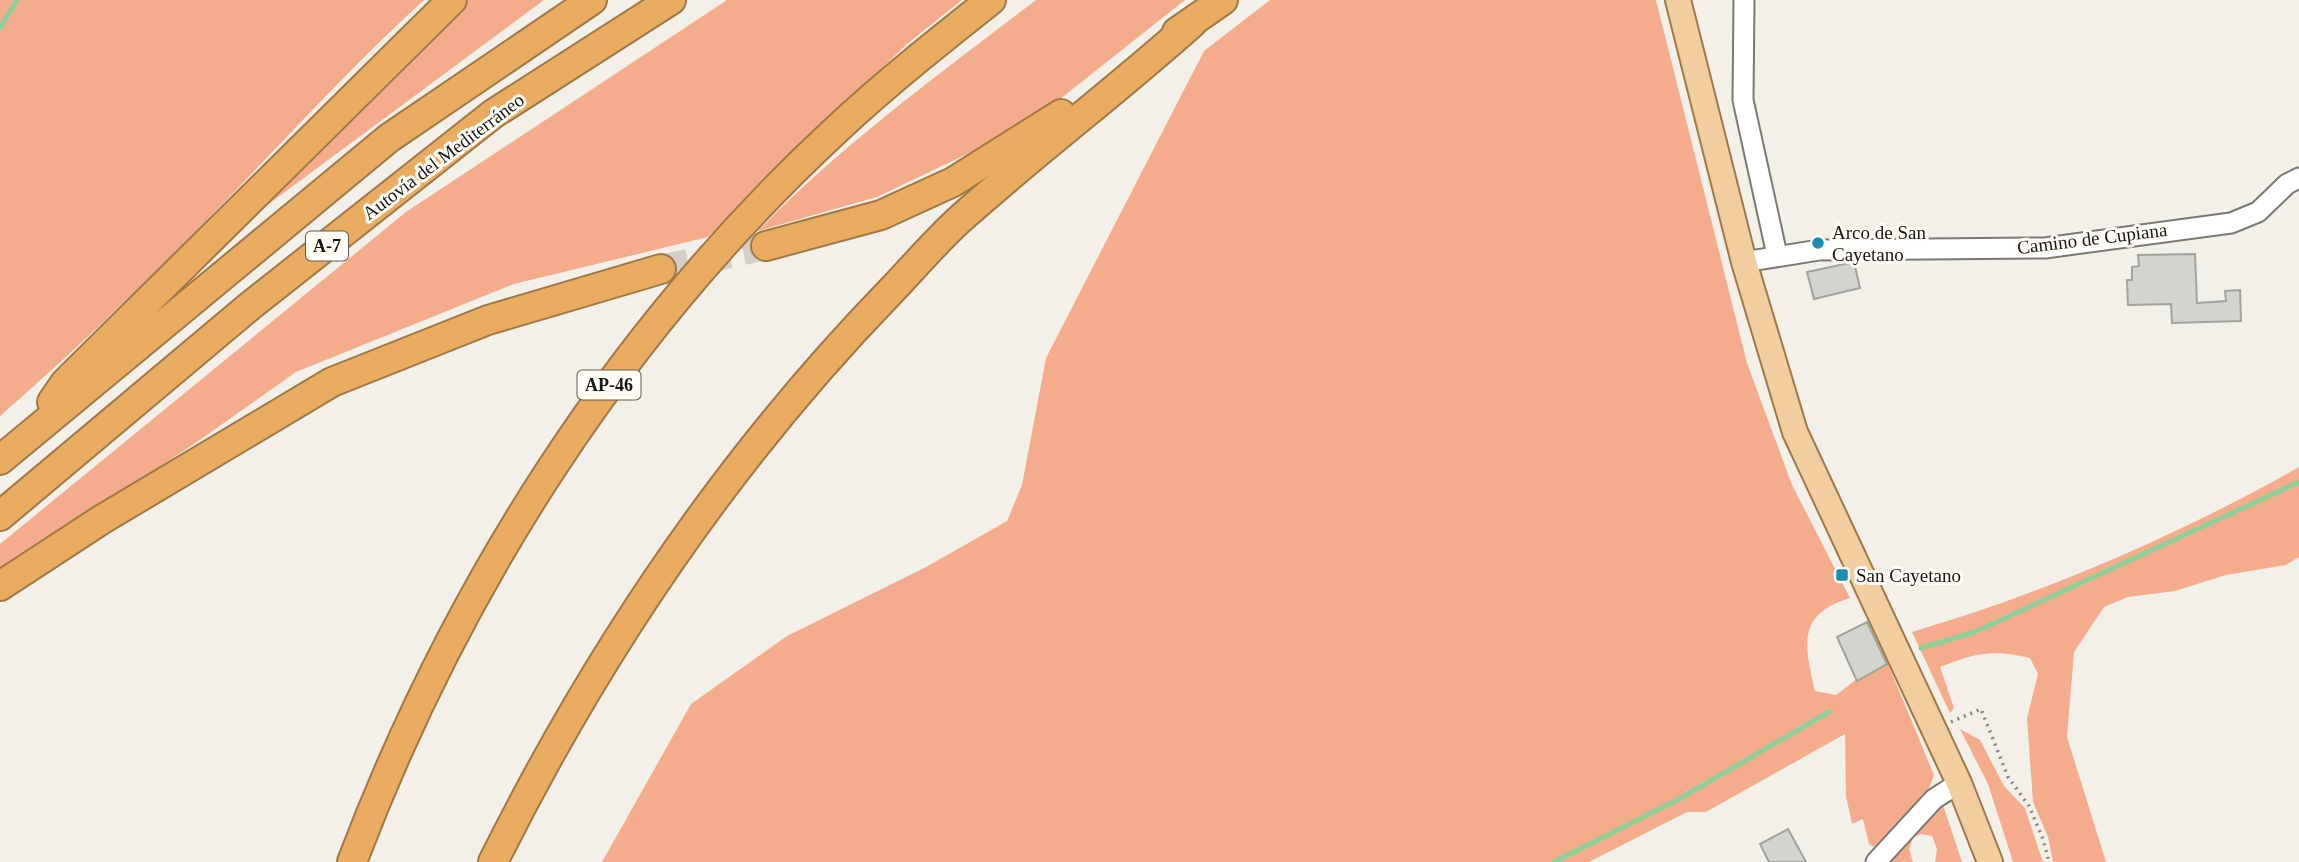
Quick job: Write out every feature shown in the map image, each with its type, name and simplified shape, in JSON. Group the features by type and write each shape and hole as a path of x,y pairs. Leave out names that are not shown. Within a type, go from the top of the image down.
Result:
{"highway":[{"path":"32,436 65,383 452,0"},
{"name":"A-7","path":"0,460 389,138 592,0"},
{"name":"Autovía del Mediterráneo","path":"0,516 250,306 493,114 671,0"},
{"name":"AP-46","path":"352,862 428,682 492,563 567,443 622,367 770,195 835,130 991,0"},
{"path":"493,862 539,769 667,563 746,456 817,370 958,221 1192,23 1223,0"},
{"path":"766,246 881,215 953,181 1031,135 1139,56 1192,23"},
{"path":"0,586 101,520 332,382 488,320 661,269"}],"main road":[{"path":"1678,0 1744,262 1795,432 1959,783 1990,862"}],"street":[{"path":"1744,0 1742,100 1777,256"},
{"name":"Camino de Cupiana","path":"1744,262 1819,250 2045,248 2231,223 2258,212 2287,184 2299,178"},
{"path":"1876,862 1934,799 1959,783"}],"path":[{"path":"1934,729 1981,709 2008,777 2029,806 2049,862"}],"shaded area":[{"path":"0,0 424,0 152,275 0,416"},
{"path":"469,0 544,0 262,209 344,119"},
{"path":"727,0 962,0 907,44 708,237 514,284 296,372 197,442 0,572 0,544 406,212"},
{"path":"1036,0 1185,0 1026,126 877,197 758,231 857,139"},
{"path":"1270,0 1656,0 1747,363 1792,485 1850,598 1821,613 1808,633 1808,659 1815,691 1836,695 1857,679 1888,664 1934,775 1929,788 1881,845 1874,847 1869,844 1863,819 1852,824 1846,796 1845,734 1706,812 1687,812 1589,862 602,862 691,704 787,636 926,567 1007,521 1022,485 1046,358 1204,51"},
{"path":"2299,467 2299,557 2286,565 2226,575 2175,591 2128,597 2104,607 2074,652 2067,737 2106,862 2053,862 2048,837 2033,802 2027,718 2038,674 2030,658 1984,654 1963,658 1940,667 1954,708 1950,713 1912,632 2061,581 2159,539"},
{"path":"1960,729 1980,740 2004,786 2025,808 2043,862 2013,862 1988,784"},
{"path":"1935,803 1943,805 1962,862 1935,862 1937,849 1932,836 1921,834 1913,838 1909,849 1913,862 1884,862"}],"building":[{"path":"2195,254 2197,303 2226,301 2225,291 2240,290 2241,321 2172,323 2171,304 2128,305 2127,280 2132,280 2132,267 2139,266 2138,255"},
{"path":"1854,262 1860,288 1814,299 1807,272"},
{"path":"1867,622 1887,664 1857,681 1837,637"},
{"path":"1788,829 1806,862 1769,862 1760,844"}],"waterway":[{"path":"0,28 17,0"},
{"path":"1921,648 1975,632 2299,482"},
{"path":"1554,862 1677,800 1829,712"}],"tunnel":[{"path":"661,269 766,246"}],"place":[{"name":"Arco de San Cayetano","path":"1818,243"},
{"name":"San Cayetano","path":"1842,575"}]}
